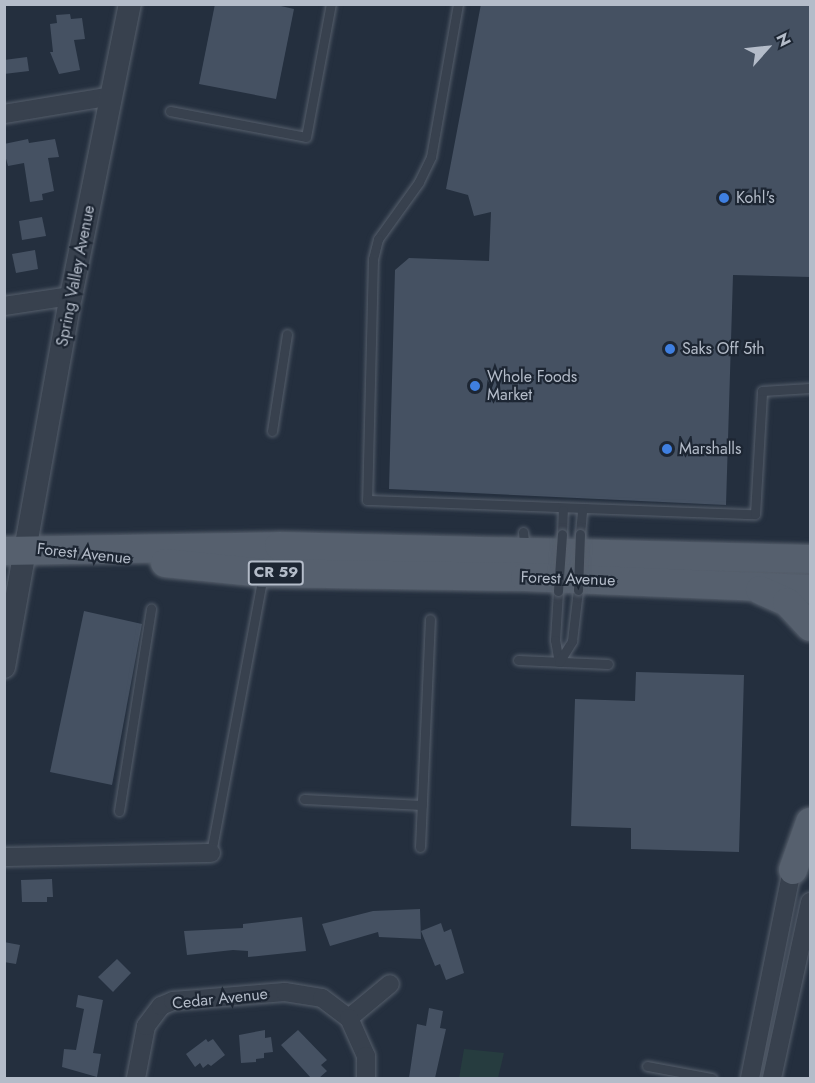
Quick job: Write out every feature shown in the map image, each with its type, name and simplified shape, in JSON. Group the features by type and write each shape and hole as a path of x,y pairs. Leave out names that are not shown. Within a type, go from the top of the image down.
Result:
{"main road":[{"name":"Forest Avenue","path":"17,550 279,546 524,554 810,559"},
{"name":"Forest Avenue","path":"17,550 263,573 524,554 747,584 810,589"},
{"path":"747,584 787,602 810,627"},
{"path":"802,860 810,822"}],"street":[{"name":"Spring Valley Avenue","path":"4,667 17,550 130,4"},
{"path":"4,114 111,96"},
{"path":"4,306 71,296"},
{"path":"4,857 211,853"},
{"path":"750,1078 802,860"},
{"path":"772,1078 810,902"},
{"path":"366,1078 366,1056 349,1018 390,984"},
{"name":"Cedar Avenue","path":"136,1078 146,1026 161,1006 173,1001 304,993 322,998 349,1018"}],"lane":[{"path":"170,111 306,137 331,4"},
{"path":"458,4 431,157 419,182 378,239 373,259 367,500 582,511 754,514 762,391 810,388"},
{"path":"272,430 287,334"},
{"path":"559,662 555,640 563,510"},
{"path":"559,662 572,641 578,590 582,511"},
{"path":"211,853 263,573"},
{"path":"119,811 151,609"},
{"path":"420,847 430,619"},
{"path":"518,660 608,664"},
{"path":"304,799 422,805"},
{"path":"647,1066 712,1078"}],"green space":[{"path":"464,1049 504,1053 498,1078 459,1078"}],"building":[{"path":"215,4 272,4 294,9 276,99 199,84"},
{"path":"481,4 810,4 810,277 733,275 726,505 389,489 395,270 409,258 489,261 491,212 474,216 468,195 446,189"},
{"path":"70,14 71,19 82,18 85,39 74,40 80,70 59,74 50,52 53,52 50,24 57,23 56,15"},
{"path":"27,57 29,71 4,74 4,60"},
{"path":"28,139 29,143 55,139 59,157 48,158 54,191 42,194 43,200 30,202 24,163 8,166 4,151 4,144"},
{"path":"42,217 46,236 22,240 19,221"},
{"path":"35,250 38,269 16,273 12,254"},
{"path":"84,611 142,624 112,785 50,772"},
{"path":"636,672 744,675 739,852 631,849 631,828 571,826 575,699 635,701"},
{"path":"52,879 53,897 47,897 47,902 22,902 21,880"},
{"path":"420,909 421,939 379,937 378,932 330,946 322,924 373,911"},
{"path":"302,917 306,951 248,957 248,951 233,950 187,955 184,931 243,928 243,924"},
{"path":"441,923 444,932 451,929 464,973 446,980 440,964 435,966 421,931"},
{"path":"4,942 20,945 16,964 4,962"},
{"path":"117,959 131,973 113,992 98,977"},
{"path":"78,995 103,1000 93,1053 101,1054 97,1077 62,1067 64,1049 76,1050 84,1009 76,1007"},
{"path":"429,1008 443,1011 440,1028 446,1029 435,1078 409,1078 417,1024 426,1026"},
{"path":"265,1030 265,1038 271,1037 273,1052 264,1053 264,1058 256,1059 256,1062 241,1063 239,1035"},
{"path":"298,1030 327,1060 321,1065 327,1071 319,1078 311,1078 281,1045"},
{"path":"206,1039 208,1042 213,1039 225,1055 211,1066 208,1064 203,1068 200,1063 195,1067 186,1054"}],"place":[{"name":"Kohl's","path":"724,198"},
{"name":"Saks Off 5th","path":"670,349"},
{"name":"Whole Foods Market","path":"475,386"},
{"name":"Marshalls","path":"667,449"}]}
